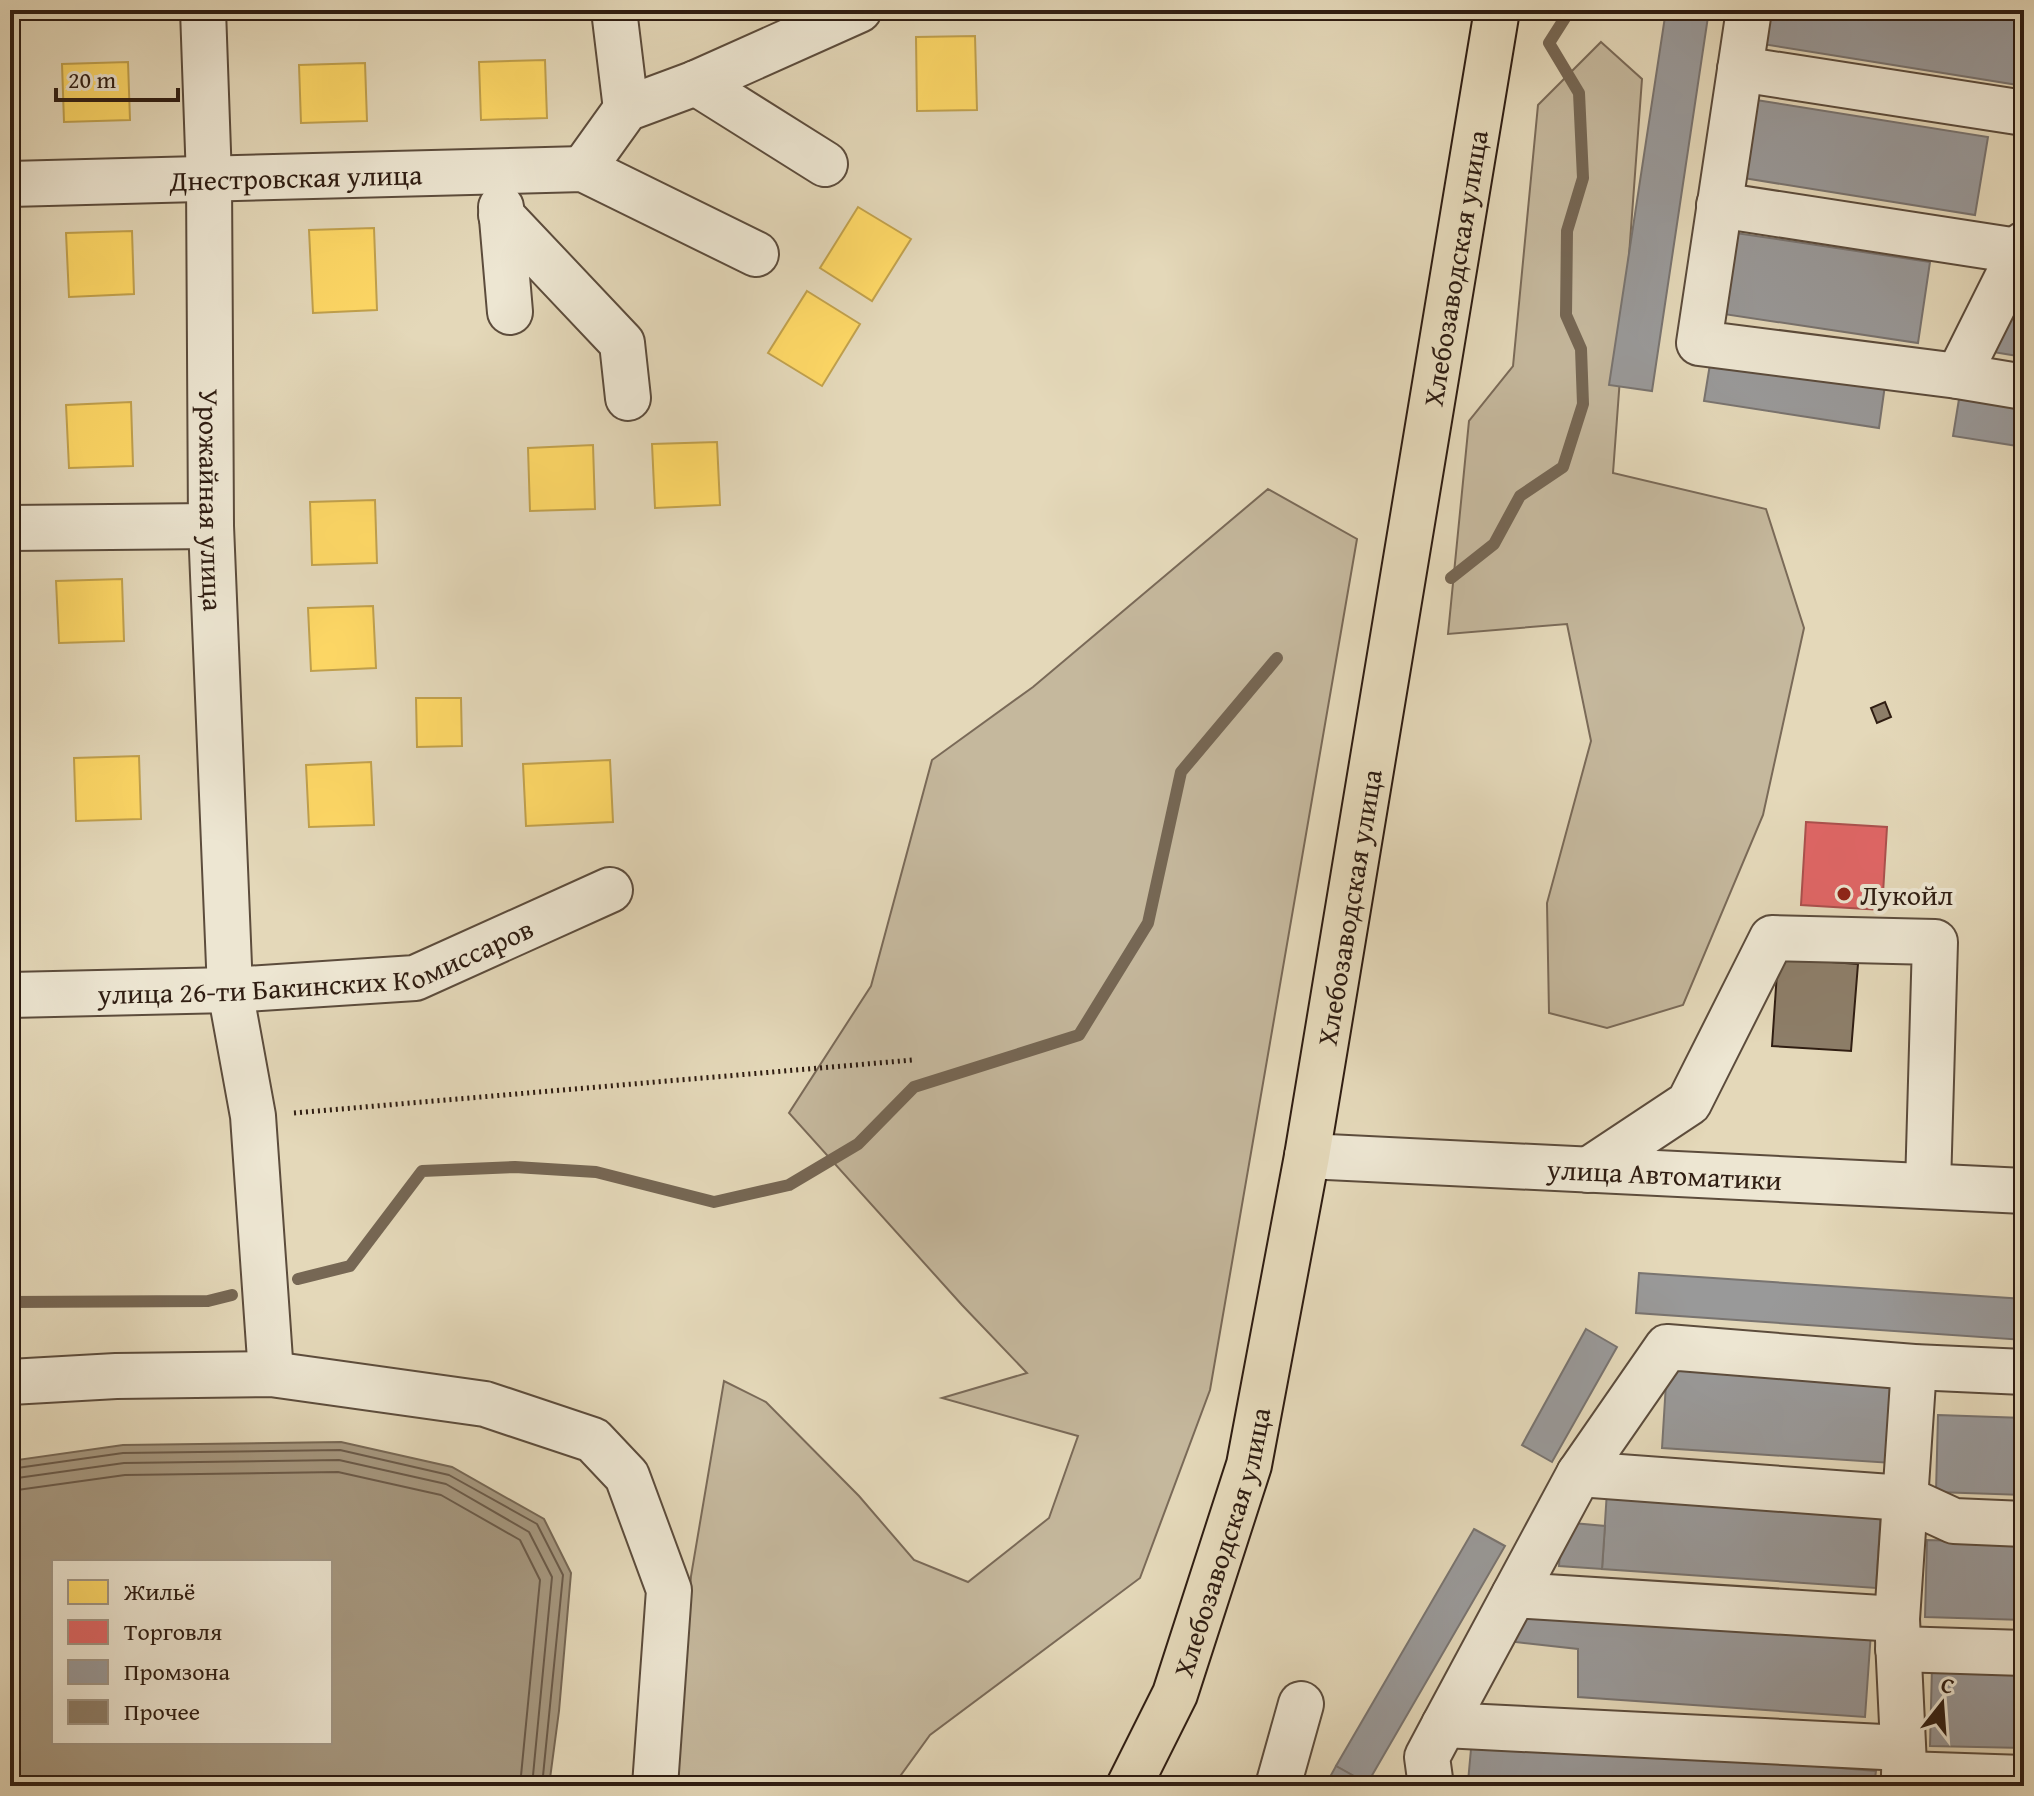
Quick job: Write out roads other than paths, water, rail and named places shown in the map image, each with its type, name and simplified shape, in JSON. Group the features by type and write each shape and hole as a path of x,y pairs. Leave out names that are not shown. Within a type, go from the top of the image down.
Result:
{"main road":[{"name":"Хлебозаводская улица","path":"1129,1786 1175,1694 1249,1465 1307,1156 1497,10"}],"street":[{"name":"Урожайная улица","path":"203,10 209,179 211,526 230,990 253,1116 271,1374"},
{"path":"614,10 626,109"},
{"path":"756,254 583,169 626,109 696,83 859,10"},
{"path":"1749,10 1699,343 2024,387"},
{"path":"1740,69 2024,113"},
{"path":"696,83 825,164"},
{"name":"Днестровская улица","path":"10,184 583,169"},
{"path":"500,171 510,312"},
{"path":"1719,205 2023,249 1958,376"},
{"path":"501,215 622,343 628,398"},
{"path":"10,528 211,526"},
{"name":"улица 26-ти Бакинских Комиссаров","path":"10,995 230,990 415,978 610,890"},
{"path":"1588,1170 1689,1103 1772,938 1935,942 1928,1186"},
{"name":"улица Автоматики","path":"1307,1156 2024,1191"},
{"path":"1431,1786 1427,1757 1444,1725 1579,1474 1667,1347 1914,1367 2024,1372"},
{"path":"1904,1770 1898,1634 1914,1367"},
{"path":"10,1382 116,1376 271,1374 485,1404 593,1440 627,1476 669,1590 655,1786"},
{"path":"1579,1474 1904,1498 1954,1521 2024,1524"},
{"path":"1514,1595 1898,1634 2024,1653"},
{"path":"1278,1786 1301,1704"},
{"path":"1444,1725 1904,1770 2024,1778"}],"water":[{"path":"341,1442 452,1467 544,1519 571,1573 549,1786 10,1786 10,1461 123,1445"}],"waterway":[{"path":"1451,578 1494,544 1520,496 1563,467 1583,404 1581,349 1566,315 1567,231 1583,178 1579,93 1549,43 1570,10"},
{"path":"298,1279 350,1266 422,1171 515,1167 596,1172 714,1202 789,1185 858,1144 914,1087 1079,1035 1148,923 1181,772 1277,658"},
{"path":"10,1302 208,1301 232,1295"}],"place":[{"name":"Лукойл","path":"1844,894"}]}
